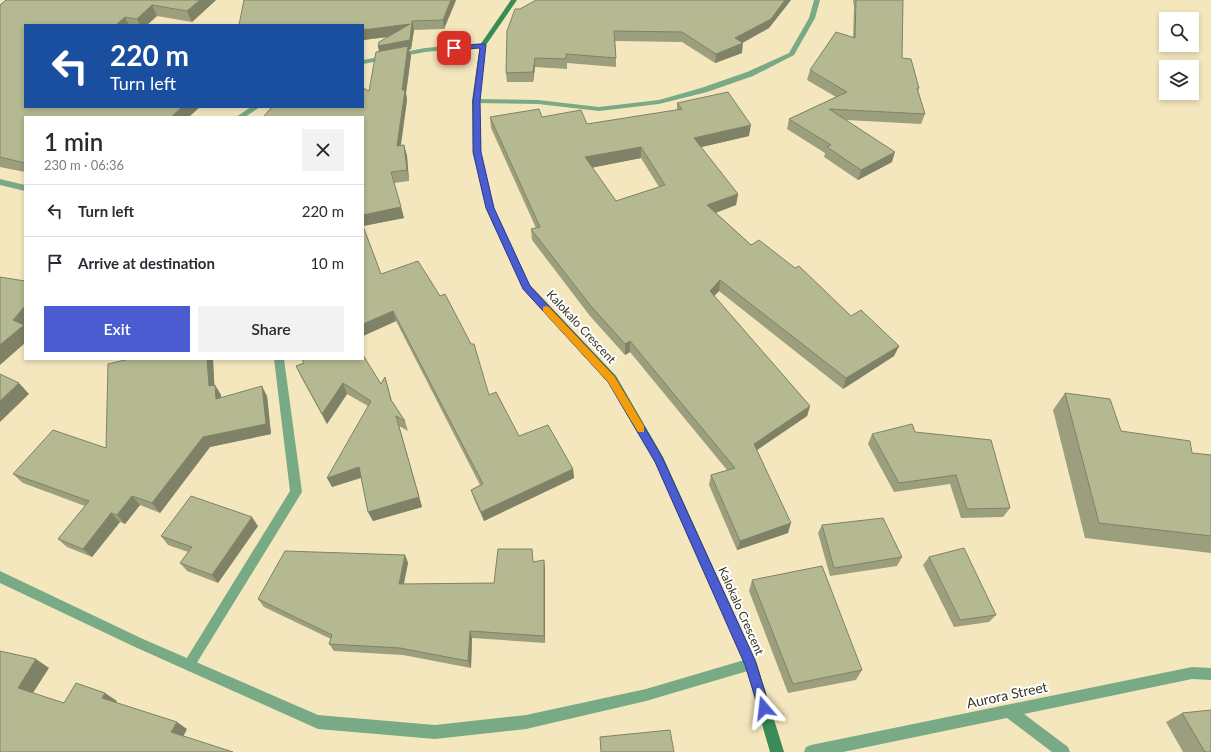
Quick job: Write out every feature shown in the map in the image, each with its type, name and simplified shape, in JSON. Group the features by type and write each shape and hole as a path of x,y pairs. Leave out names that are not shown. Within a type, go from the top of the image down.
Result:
{"street":[{"name":"Kalokalo Crescent","path":"514,0 483,45 476,101 477,152 490,208 526,287 612,379 659,460 751,664 777,752"},
{"path":"476,101 538,102 599,109 659,102 704,90 750,74 792,54 812,18 817,0"},
{"path":"364,62 425,50 483,45"},
{"path":"242,116 254,108"},
{"path":"0,182 24,188"},
{"path":"189,665 296,492 280,360"},
{"path":"0,577 139,643 318,722 436,732 534,720 646,695 751,664"},
{"name":"Aurora Street","path":"811,752 1192,673 1211,674"},
{"path":"1009,711 1063,752"}],"building":[{"path":"6,0 200,0 187,11 152,5 137,19 125,17 117,24 24,24 24,108 181,108 172,116 24,116 24,163 0,157 0,5"},
{"path":"244,0 451,0 443,20 412,21 410,40 378,46 379,42 410,24 364,30 364,24 239,24"},
{"path":"536,0 785,0 771,19 735,38 743,43 716,54 682,32 614,31 616,58 566,54 566,59 535,58 533,72 506,73 507,31 515,9 520,9"},
{"path":"856,0 903,0 902,58 911,59 919,88 917,88 925,114 829,109 895,152 861,170 827,147 831,145 789,119 847,92 810,70 836,32 855,38"},
{"path":"408,46 402,90 405,90 397,146 404,145 407,170 391,172 401,207 364,215 364,116 264,116 271,108 364,108 364,88 369,91 376,52"},
{"path":"728,92 751,125 694,138 738,194 707,205 751,245 759,240 795,268 799,266 851,316 861,310 899,346 846,378 720,280 710,291 810,406 754,444 791,523 740,541 711,475 735,468 630,341 625,344 590,305 531,229 540,227 490,117 539,109 542,117 581,110 587,124 682,109 677,103","holes":["641,147 665,185 616,201 585,157"]},
{"path":"364,229 381,274 418,261 440,296 445,294 471,344 474,344 489,395 496,392 519,436 548,425 573,469 481,512 471,490 483,484 393,311 364,324"},
{"path":"0,277 24,281 24,307 13,320 24,325 0,345"},
{"path":"364,357 381,384 385,377 391,400 405,421 396,416 419,497 368,512 359,467 327,478 371,401 343,383 322,414 296,366 304,363 302,360 364,360"},
{"path":"125,360 207,360 209,386 215,385 216,399 262,386 266,424 203,437 152,503 132,496 117,515 111,513 83,549 58,539 89,501 13,474 53,430 106,448 108,364"},
{"path":"0,374 19,383 0,401"},
{"path":"1065,393 1110,399 1121,431 1190,441 1192,453 1211,455 1211,536 1099,523"},
{"path":"912,424 915,432 991,440 1010,508 967,509 956,475 899,483 872,434"},
{"path":"191,496 252,517 212,575 180,563 192,547 161,536"},
{"path":"883,518 902,557 834,568 822,525"},
{"path":"964,548 996,615 960,620 929,557"},
{"path":"498,549 532,549 533,562 544,560 544,636 470,631 468,661 400,648 329,644 332,635 258,599 285,551 405,555 399,584 494,583"},
{"path":"822,566 862,670 793,684 752,580"},
{"path":"0,651 36,659 18,688 64,703 76,683 105,693 102,698 177,722 171,732 233,752 0,752"},
{"path":"1211,710 1211,752 1205,752 1182,713"},
{"path":"670,730 674,752 601,752 600,737"}],"slow traffic":[{"path":"546,309 612,379 641,429"}],"route":[{"path":"454,48 483,45 476,101 477,152 490,208 526,287 612,379 659,460 751,664 764,708"}]}
